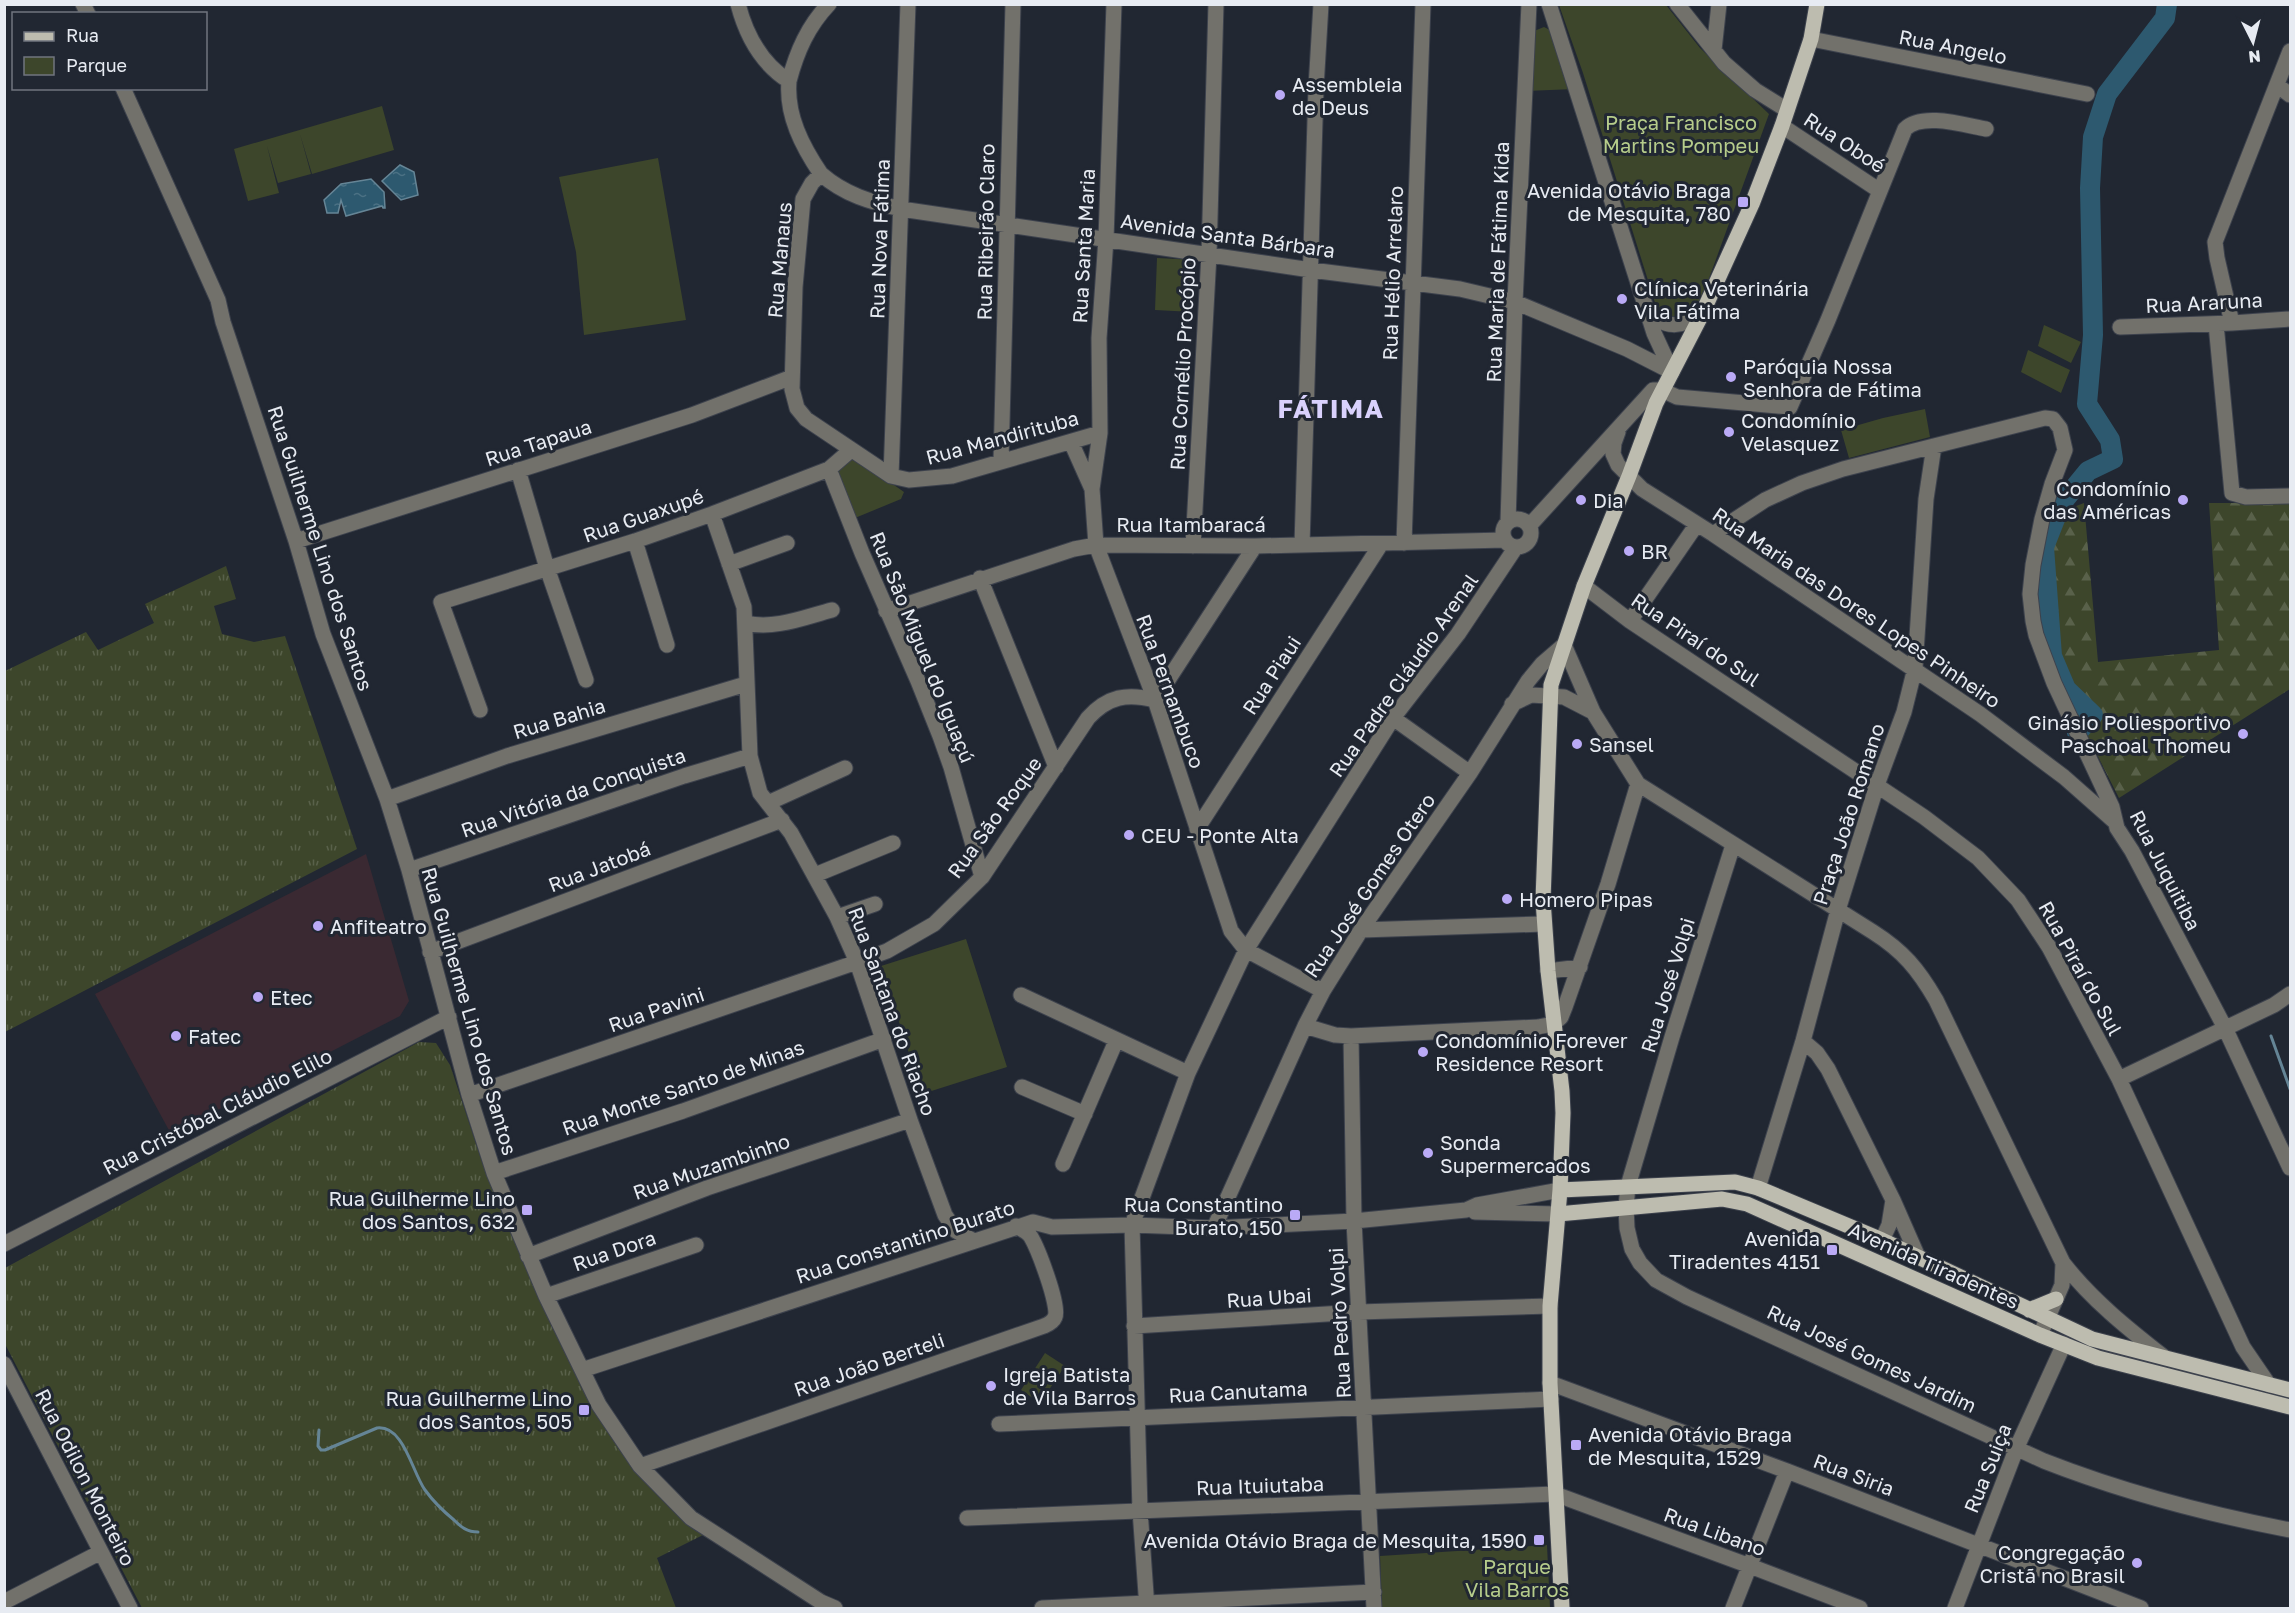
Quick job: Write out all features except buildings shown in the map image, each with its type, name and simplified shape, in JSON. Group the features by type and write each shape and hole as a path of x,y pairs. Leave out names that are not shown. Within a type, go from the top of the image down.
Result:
{"main road":[{"path":"1562,1608 1550,1383 1550,1306 1560,1191 1563,1102 1543,924 1550,696 1584,586 1662,390 1702,314 1752,204 1782,126 1811,39 1817,4"},
{"name":"Avenida Tiradentes","path":"1560,1191 1735,1182 1758,1188 1882,1240 2047,1319 2092,1338 2233,1377 2290,1390"},
{"name":"Avenida Tiradentes","path":"1558,1214 1722,1198 1748,1204 2040,1335 2098,1358 2290,1407"},
{"path":"2029,1310 2056,1299"}],"street":[{"path":"738,4 755,46 777,73 789,81"},
{"path":"821,174 800,140 793,119 788,90 794,60 805,35 829,4"},
{"name":"Rua Nova Fátima","path":"891,476 908,4"},
{"name":"Rua Ribeirão Claro","path":"1001,461 1012,4"},
{"name":"Rua Santa Maria","path":"1092,489 1100,433 1099,338 1106,239 1114,4"},
{"name":"Rua Cornélio Procópio","path":"1193,546 1209,254 1216,4"},
{"path":"1302,545 1321,4"},
{"name":"Rua Hélio Arrelaro","path":"1404,543 1423,4"},
{"name":"Rua Maria de Fátima Kida","path":"1508,522 1515,302 1530,4"},
{"path":"1550,4 1654,333 1672,372"},
{"path":"1677,4 1724,63 1755,90 1787,110"},
{"path":"1714,50 1719,4"},
{"path":"1528,38 1539,26 1545,25 1558,32"},
{"name":"Rua Angelo","path":"1811,39 2087,94"},
{"path":"2232,323 2215,242 2290,54"},
{"path":"2277,85 2290,95"},
{"name":"Rua Guilherme Lino dos Santos","path":"124,90 218,300 296,541 323,634 387,799 409,870 469,1095 494,1173 546,1296 599,1405 640,1466 691,1518 820,1602 835,1608"},
{"path":"1880,191 1905,129 1910,124 1926,120 1986,129"},
{"name":"Rua Oboé","path":"1662,390 1677,397 1790,407 1880,191 1782,126"},
{"name":"Avenida Santa Bárbara","path":"821,174 834,186 850,194 870,202 902,209 1311,270 1460,289 1515,302 1672,372"},
{"name":"Rua Manaus","path":"821,174 807,191 802,208 795,287 792,389 797,408 806,419 851,450"},
{"path":"1647,308 1656,319 1671,324 1682,324 1702,314"},
{"name":"Rua Araruna","path":"2120,327 2290,319"},
{"path":"2216,324 2232,493 2246,497 2290,496"},
{"path":"1627,350 1640,352 1646,350 1651,346 1654,333"},
{"name":"Rua Tapaua","path":"296,541 692,414 792,377"},
{"path":"1530,525 1653,390 1662,390"},
{"name":"Rua Juquitiba","path":"1934,446 2045,418 2053,419 2060,428 2065,450 2042,519 2033,565 2030,594 2032,621 2036,635 2054,683 2112,807 2115,822 2225,1028 2290,1168"},
{"path":"1619,428 1613,454 1618,465 1629,476"},
{"name":"Rua Mandirituba","path":"851,450 891,476 909,480 927,480 952,477 1100,433"},
{"name":"Rua Pernambuco","path":"1071,442 1092,489 1096,545 1155,700 1225,916 1231,931 1246,950"},
{"path":"1713,534 1765,500 1802,483 1843,469 1934,446"},
{"name":"Praça João Romano","path":"1758,1188 1803,1041 1838,910 1877,785 1904,712 1914,668 1926,499 1934,446"},
{"name":"Rua Guaxupé","path":"480,710 441,602 635,541 712,514 829,469 851,450"},
{"name":"Rua São Miguel do Iguaçú","path":"829,469 886,611 918,681 951,767 982,877"},
{"path":"518,471 547,568 586,680"},
{"name":"Rua Maria das Dores Lopes Pinheiro","path":"1629,476 1642,489 1914,668 2064,777 2115,822"},
{"name":"Rua Santana do Riacho","path":"712,514 740,592 746,623 746,684 750,756 760,793 782,820 814,875 837,917 857,963 945,1215 947,1234 938,1252"},
{"path":"1517,519 1530,525 1532,536 1528,542 1523,546 1510,544 1503,530 1508,522 1517,519"},
{"path":"1630,621 1697,524"},
{"path":"635,541 667,645"},
{"path":"729,564 787,543"},
{"name":"Rua Piaui","path":"1197,829 1381,544"},
{"name":"Rua Itambaracá","path":"886,611 981,578 1074,549 1096,545 1510,544"},
{"name":"Rua Padre Cláudio Arenal","path":"1144,1607 1132,1225 1188,1073 1246,950 1393,718 1458,634 1510,544"},
{"path":"1155,700 1255,546"},
{"path":"981,578 1056,767"},
{"name":"Rua Piraí do Sul","path":"1584,586 1630,621 1877,785 1978,858 2018,900 2049,947 2119,1079 2243,1347 2269,1385"},
{"path":"746,623 755,626 773,624 832,610"},
{"path":"1564,645 1593,712 1638,784 1890,943 1908,959 1922,976 2003,1136 2063,1263 2100,1305 2164,1357"},
{"name":"Rua José Gomes Otero","path":"1214,1228 1323,991 1361,930 1470,773 1512,704 1542,664 1564,645"},
{"name":"Rua Bahia","path":"387,799 507,756 746,684"},
{"path":"1512,704 1531,695 1564,697 1593,712"},
{"name":"Rua São Roque","path":"857,963 887,951 934,924 982,877 1088,718 1099,706 1109,700 1130,696 1155,700"},
{"path":"1393,718 1470,773"},
{"name":"Rua Vitória da Conquista","path":"409,870 684,776 750,756"},
{"path":"768,803 845,768"},
{"path":"1305,1026 1335,1035 1351,1036 1538,1027 1553,1024 1561,1017 1580,967 1638,784"},
{"name":"Rua Jatobá","path":"430,952 782,820"},
{"path":"814,875 893,843"},
{"name":"Rua José Volpi","path":"1626,1207 1628,1186 1672,1037 1733,845"},
{"path":"837,917 875,904"},
{"path":"1361,930 1543,924"},
{"path":"1246,950 1323,991"},
{"name":"Rua Pavini","path":"469,1095 857,963"},
{"path":"1548,971 1580,967"},
{"path":"2119,1079 2274,1005 2290,994"},
{"path":"1021,995 1188,1073"},
{"name":"Rua Cristóbal Cláudio Elilo","path":"4,1244 448,1017"},
{"name":"Rua Pedro Volpi","path":"1351,1036 1354,1221 1374,1608"},
{"name":"Rua Monte Santo de Minas","path":"494,1173 683,1111 884,1040"},
{"path":"1063,1164 1116,1041"},
{"path":"1803,1041 1817,1053 1828,1069 1893,1200 1918,1257"},
{"path":"1022,1087 1085,1114"},
{"name":"Rua Muzambinho","path":"528,1256 706,1188 910,1120"},
{"name":"Rua Constantino Burato","path":"582,1370 1033,1222 1052,1227 1132,1225 1214,1228 1354,1221 1466,1210 1560,1191"},
{"path":"1882,1240 1889,1225 1893,1200"},
{"name":"Rua José Gomes Jardim","path":"1626,1207 1627,1228 1632,1249 1640,1263 1656,1280 1687,1297 2074,1472 2250,1522 2290,1530"},
{"name":"Rua Constantino Burato","path":"1466,1210 1478,1213 1558,1214"},
{"name":"Rua Santana do Riacho","path":"945,1215 956,1231 974,1240"},
{"name":"Rua João Berteli","path":"640,1466 1044,1326 1054,1319 1056,1306 1041,1261 1029,1235 1016,1226"},
{"name":"Rua João Berteli","path":"1041,1261 1042,1235 1052,1227"},
{"name":"Rua Dora","path":"546,1296 696,1245"},
{"path":"2040,1335 2062,1285 2063,1263"},
{"name":"Rua Ubai","path":"1134,1326 1359,1312 1550,1306"},
{"name":"Rua Suiça","path":"1954,1608 2017,1447 2064,1344"},
{"path":"2233,1377 2240,1364 2243,1347"},
{"name":"Rua Odilon Monteiro","path":"4,1364 130,1608"},
{"name":"Rua Siria","path":"1550,1383 1787,1471 2141,1608"},
{"name":"Rua Canutama","path":"999,1424 1551,1399"},
{"path":"1733,1608 1787,1471"},
{"name":"Rua Ituiutaba","path":"967,1518 1555,1494"},
{"name":"Rua Libano","path":"1555,1494 1750,1566 1851,1607"},
{"path":"4,1602 100,1552"},
{"path":"1042,1608 1144,1607 1374,1592"}],"shaded area":[{"path":"366,854 409,1001 400,1016 171,1134 95,994"}],"green space":[{"name":"Praça Francisco Martins Pompeu","path":"1559,5 1666,5 1700,48 1769,114 1696,314 1671,317 1657,309 1583,73"},
{"path":"1544,27 1556,33 1575,89 1526,91 1534,31"},
{"path":"382,106 394,150 312,174 300,134 311,174 278,183 267,146 279,193 248,201 234,149"},
{"path":"658,158 686,320 584,335 576,252 559,177"},
{"path":"1157,258 1196,260 1193,312 1155,310"},
{"path":"2044,325 2081,342 2071,363 2038,346"},
{"path":"2028,350 2070,370 2061,393 2021,372"},
{"path":"1925,409 1930,437 1849,458 1841,430"},
{"path":"854,457 904,492 901,499 855,518 837,472"},
{"path":"2084,503 2098,662 2219,650 2209,503 2290,503 2290,689 2119,798 2036,634 2043,519"},
{"path":"226,566 236,599 214,606 222,634 254,642 285,636 357,849 5,1032 5,671 86,632 98,650 154,623 145,604"},
{"path":"966,939 1007,1067 922,1094 881,966"},
{"path":"419,1042 436,1043 450,1065 483,1165 513,1238 579,1382 620,1451 657,1493 707,1533 657,1558 676,1608 142,1608 5,1344 5,1268"},
{"path":"1045,1353 1065,1366 1040,1403 1021,1390"},
{"name":"Parque Vila Barros","path":"1547,1545 1550,1608 1382,1608 1380,1556"}],"water":[{"path":"400,165 414,172 418,195 401,200 382,181"},
{"path":"371,179 384,192 385,208 382,206 346,216 341,200 338,213 327,213 324,200 341,184"}],"waterway":[{"path":"2077,733 2093,715 2066,689 2052,656 2044,547 2061,504 2088,471 2113,459 2110,440 2087,404 2093,335 2090,188 2093,137 2107,94 2165,18 2167,4"},
{"path":"2271,1036 2290,1089"},
{"path":"319,1430 318,1446 321,1450 377,1428 386,1429 394,1434 401,1442 420,1482 431,1498 462,1527 478,1532"}],"place":[{"name":"Assembleia de Deus","path":"1280,95"},
{"name":"Avenida Otávio Braga de Mesquita, 780","path":"1743,202"},
{"name":"Clínica Veterinária Vila Fátima","path":"1622,299"},
{"name":"Paróquia Nossa Senhora de Fátima","path":"1731,377"},
{"name":"Condomínio Velasquez","path":"1729,432"},
{"name":"Dia","path":"1581,500"},
{"name":"Condomínio das Américas","path":"2183,500"},
{"name":"BR","path":"1629,551"},
{"name":"Ginásio Poliesportivo Paschoal Thomeu","path":"2243,734"},
{"name":"Sansel","path":"1577,744"},
{"name":"CEU - Ponte Alta","path":"1129,835"},
{"name":"Homero Pipas","path":"1507,899"},
{"name":"Anfiteatro","path":"318,926"},
{"name":"Etec","path":"258,997"},
{"name":"Fatec","path":"176,1036"},
{"name":"Condomínio Forever Residence Resort","path":"1423,1052"},
{"name":"Sonda Supermercados","path":"1428,1153"},
{"name":"Rua Guilherme Lino dos Santos, 632","path":"527,1210"},
{"name":"Rua Constantino Burato, 150","path":"1295,1215"},
{"name":"Avenida Tiradentes 4151","path":"1832,1250"},
{"name":"Igreja Batista de Vila Barros","path":"991,1386"},
{"name":"Rua Guilherme Lino dos Santos, 505","path":"584,1410"},
{"name":"Avenida Otávio Braga de Mesquita, 1529","path":"1576,1445"},
{"name":"Avenida Otávio Braga de Mesquita, 1590","path":"1539,1540"},
{"name":"Congregação Cristã no Brasil","path":"2137,1563"}],"district":[{"name":"FÁTIMA","path":"1331,408"}]}
